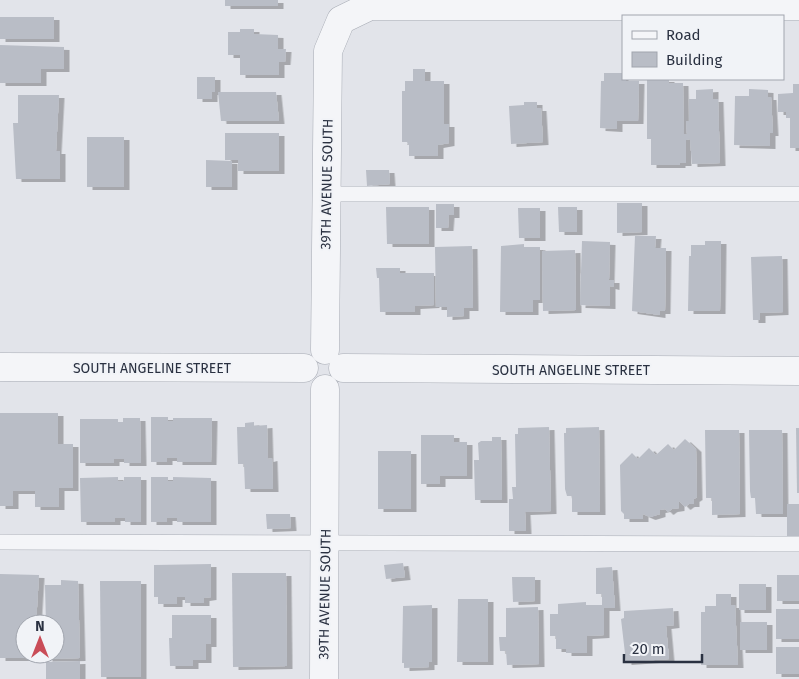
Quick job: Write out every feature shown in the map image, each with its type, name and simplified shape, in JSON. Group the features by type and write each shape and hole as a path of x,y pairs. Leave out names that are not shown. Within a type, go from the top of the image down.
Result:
{"street":[{"name":"39TH AVENUE SOUTH","path":"334,359 327,194 328,51 341,20 370,6 799,6"},
{"path":"310,354 334,359 338,382 325,389 310,383 304,368 310,354"},
{"name":"SOUTH ANGELINE STREET","path":"334,359 799,371"},
{"name":"SOUTH ANGELINE STREET","path":"0,367 304,368"},
{"name":"39TH AVENUE SOUTH","path":"324,679 326,544 325,389"}],"lane":[{"path":"327,194 799,194"},
{"path":"0,542 799,544"}],"building":[{"path":"225,0 278,0 278,6 225,6"},
{"path":"0,17 54,17 54,39 0,39"},
{"path":"240,29 254,29 254,34 278,35 278,49 286,49 285,62 279,62 279,75 240,75 240,55 228,55 228,32 240,32"},
{"path":"0,45 64,47 64,69 41,69 41,83 0,83"},
{"path":"413,69 425,69 425,81 444,81 444,124 449,124 449,143 438,145 438,156 409,156 409,145 407,142 402,142 402,91 405,91 405,81 413,81"},
{"path":"604,73 622,73 622,80 639,81 638,121 617,121 617,129 600,128 601,81 604,81"},
{"path":"197,77 215,77 215,92 212,92 212,99 197,99"},
{"path":"647,80 669,80 669,83 683,83 684,134 687,134 686,121 689,121 689,99 696,99 696,90 713,89 713,99 718,99 720,163 692,164 690,139 686,140 686,163 680,163 680,165 651,165 651,139 647,139"},
{"path":"793,84 799,84 799,148 790,148 790,118 786,118 786,112 778,112 778,94 793,93"},
{"path":"749,89 768,90 768,97 771,97 773,133 770,133 770,146 734,145 735,96 749,96"},
{"path":"218,92 276,92 279,121 221,121"},
{"path":"18,95 59,95 56,151 60,151 60,179 16,179 13,123 18,123"},
{"path":"524,102 537,102 537,108 541,108 543,142 511,144 509,106 524,105"},
{"path":"225,133 279,133 279,171 238,171 238,160 225,160"},
{"path":"87,137 124,137 124,187 87,187"},
{"path":"206,160 232,161 232,187 206,187"},
{"path":"366,170 389,170 390,184 367,186"},
{"path":"617,203 642,203 642,232 617,233"},
{"path":"436,204 454,204 454,215 449,215 448,228 436,228"},
{"path":"386,207 429,207 429,244 387,244"},
{"path":"558,207 577,207 577,232 559,232"},
{"path":"518,208 540,208 540,238 519,238"},
{"path":"635,236 656,236 655,248 666,248 665,311 660,311 660,315 632,311"},
{"path":"582,241 610,242 609,280 614,280 614,287 610,286 610,306 580,305"},
{"path":"705,241 721,241 720,311 688,311 691,245 705,245"},
{"path":"524,244 524,247 540,247 540,300 533,300 533,312 500,312 501,246"},
{"path":"472,246 473,308 464,308 464,316 447,317 447,307 436,307 435,247"},
{"path":"575,250 576,310 543,311 542,251"},
{"path":"782,256 783,312 760,313 760,320 753,320 751,257"},
{"path":"376,268 400,268 400,273 434,273 434,305 415,306 415,312 380,312 379,278 377,278"},
{"path":"0,413 58,413 58,444 73,444 73,488 59,488 59,507 35,507 35,491 13,491 13,506 0,506"},
{"path":"151,417 168,417 168,421 173,421 173,418 212,418 211,462 177,462 177,458 167,458 167,462 151,462"},
{"path":"123,418 140,418 141,463 124,463 124,459 114,459 114,463 80,463 80,419 118,419 118,422 123,422"},
{"path":"254,422 254,426 267,425 268,459 272,458 273,489 245,489 244,464 238,464 237,427 245,427 245,423"},
{"path":"549,427 551,511 525,512 526,531 509,531 509,499 513,499 512,487 516,487 515,434 518,434 518,428"},
{"path":"599,427 600,512 572,512 572,496 567,496 565,489 564,433 566,433 566,428"},
{"path":"796,428 799,428 799,493 797,493"},
{"path":"705,430 739,430 740,514 712,515 712,498 706,498"},
{"path":"749,430 782,430 783,514 756,514 755,498 751,498 750,491"},
{"path":"421,435 454,435 454,442 467,442 467,476 440,476 440,484 421,484"},
{"path":"492,437 501,437 502,500 475,500 474,460 479,460 478,443 481,441 492,441"},
{"path":"685,439 696,449 697,497 694,499 694,504 689,504 685,507 679,501 679,508 668,512 665,509 660,510 660,514 650,517 643,514 643,519 624,519 624,514 621,511 620,465 632,453 638,459 649,448 656,455 668,444 674,450"},
{"path":"378,451 411,451 411,509 378,509"},
{"path":"118,477 118,481 124,481 124,477 141,477 141,522 125,522 125,518 115,518 115,522 81,522 80,478"},
{"path":"151,477 168,477 168,481 173,481 173,477 211,478 211,522 177,522 177,518 167,518 167,522 151,522"},
{"path":"787,504 799,504 799,537 787,537"},
{"path":"266,514 290,514 291,528 267,529"},
{"path":"403,563 405,577 386,579 384,565"},
{"path":"211,564 211,597 204,598 204,603 185,603 185,597 177,597 177,604 158,604 158,597 154,597 154,565"},
{"path":"612,567 615,608 604,608 604,635 587,636 587,653 566,653 566,649 556,649 556,636 550,636 550,614 558,614 558,604 586,602 586,605 602,605 602,594 596,594 596,568"},
{"path":"232,573 286,573 287,666 233,667"},
{"path":"0,574 39,575 37,614 15,614 15,658 0,658"},
{"path":"777,575 799,575 799,601 777,601"},
{"path":"512,577 535,577 535,601 513,602"},
{"path":"61,580 78,581 80,658 65,658 65,614 46,614 45,585 61,585"},
{"path":"100,581 141,581 141,677 101,677"},
{"path":"739,584 766,584 766,610 739,610"},
{"path":"716,594 731,594 731,605 735,605 738,665 701,665 701,612 705,612 705,606 716,606"},
{"path":"458,599 488,599 488,662 457,662"},
{"path":"432,605 432,662 429,662 429,667 404,668 404,663 402,663 403,606"},
{"path":"538,607 539,664 507,665 506,651 500,651 499,637 506,637 506,608"},
{"path":"673,608 674,625 666,626 669,659 626,662 621,619 624,618 624,611"},
{"path":"776,609 799,609 799,639 776,639"},
{"path":"172,615 211,615 211,644 206,644 206,660 193,660 193,666 170,666 169,638 172,638"},
{"path":"740,622 767,622 767,650 740,650"},
{"path":"776,647 799,647 799,674 776,674"},
{"path":"65,661 80,661 80,679 46,679 46,664 65,664"}]}
